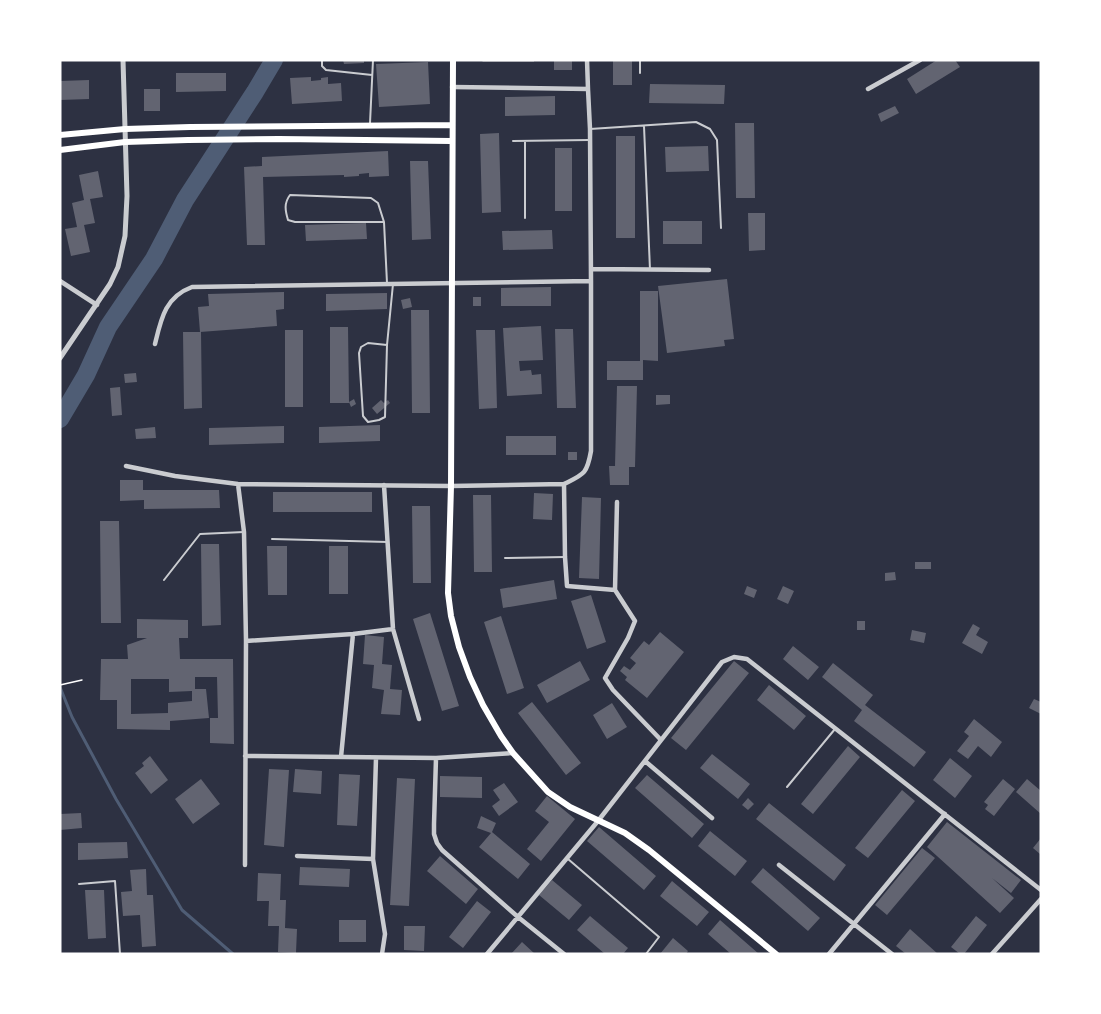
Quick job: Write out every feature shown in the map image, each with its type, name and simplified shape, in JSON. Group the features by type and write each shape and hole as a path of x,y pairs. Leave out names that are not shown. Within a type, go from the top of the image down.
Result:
{"main road":[{"path":"453,60 451,486 448,593 459,647 483,705 513,753 548,792 570,807 625,833 649,850 776,954"},
{"path":"60,135 125,129 190,127 451,125"},
{"path":"60,150 125,142 188,140 451,141"}],"street":[{"path":"60,358 110,284 118,267 125,236 127,196 123,60"},
{"path":"126,466 175,476 238,484 451,486 564,484 580,477 588,466 591,451 590,129 587,60"},
{"path":"868,89 920,60"},
{"path":"452,87 588,89"},
{"path":"591,269 709,270"},
{"path":"60,281 97,305"},
{"path":"155,344 162,317 171,300 181,291 192,287 591,281"},
{"path":"238,484 244,532 245,865"},
{"path":"564,484 567,586 615,590"},
{"path":"384,485 393,629 419,719"},
{"path":"617,502 615,590 635,621 605,678 613,690 661,740"},
{"path":"246,641 393,629"},
{"path":"341,757 353,634"},
{"path":"487,954 598,821 722,662 734,657 747,659 1041,890"},
{"path":"245,756 436,758 513,753"},
{"path":"376,758 373,859 384,934 382,954"},
{"path":"436,758 434,834 437,843 518,917 564,954"},
{"path":"645,760 712,818"},
{"path":"829,954 945,814"},
{"path":"297,856 373,859"},
{"path":"779,865 892,954"},
{"path":"992,954 1041,899"}],"lane":[{"path":"322,60 322,66 326,70 372,75"},
{"path":"370,125 373,60"},
{"path":"640,60 640,73"},
{"path":"590,129 696,122 710,129 717,140 721,228"},
{"path":"644,125 650,270"},
{"path":"513,141 590,140"},
{"path":"525,141 525,218"},
{"path":"384,222 295,222 288,220 285,210 286,201 290,195 371,198 378,203 384,222 390,284 385,417 368,422 363,416 359,354 361,347 368,343 387,345"},
{"path":"164,580 200,534 244,532"},
{"path":"272,539 388,542"},
{"path":"505,558 565,557"},
{"path":"787,787 835,728"},
{"path":"567,858 659,937 646,954"},
{"path":"79,884 115,881 120,954"}],"path":[{"path":"60,684 82,680"}],"building":[{"path":"343,60 364,60 364,63 344,64"},
{"path":"481,60 534,60 534,62 483,62"},
{"path":"554,60 572,60 572,70 554,70"},
{"path":"613,60 632,60 632,85 613,85"},
{"path":"937,60 955,60 960,67 916,94 907,79"},
{"path":"428,62 430,104 379,107 376,64"},
{"path":"176,73 226,73 226,91 176,92"},
{"path":"311,77 311,81 328,77 328,84 341,83 342,101 292,104 290,78"},
{"path":"89,80 89,99 60,100 60,81"},
{"path":"650,84 725,85 724,104 649,103"},
{"path":"144,89 160,89 160,111 144,111"},
{"path":"555,96 555,115 505,116 505,97"},
{"path":"895,106 899,113 881,122 878,114"},
{"path":"735,123 754,123 755,198 736,198"},
{"path":"499,133 501,212 482,213 480,134"},
{"path":"616,136 635,136 635,238 616,238"},
{"path":"708,146 709,171 666,172 665,147"},
{"path":"555,148 572,148 572,211 555,211"},
{"path":"388,151 389,176 369,177 369,173 344,177 344,175 263,177 265,245 247,245 244,167 262,166 262,157"},
{"path":"410,161 428,161 431,239 412,240"},
{"path":"98,171 103,197 90,199 95,223 84,225 90,252 71,256 65,229 77,227 72,203 84,200 79,175"},
{"path":"748,213 765,213 765,250 749,251"},
{"path":"663,221 702,221 702,244 663,244"},
{"path":"366,223 367,239 306,241 305,225"},
{"path":"552,230 553,249 503,250 502,231"},
{"path":"727,279 734,339 724,340 725,346 667,353 658,286"},
{"path":"551,287 551,306 501,306 501,288"},
{"path":"640,291 658,291 658,361 643,360 643,380 607,380 607,361 640,361"},
{"path":"284,292 284,309 276,310 277,326 200,332 198,307 209,306 208,294"},
{"path":"387,293 387,309 326,311 326,294"},
{"path":"473,297 481,297 481,306 473,306"},
{"path":"410,298 412,307 403,309 401,300"},
{"path":"411,310 429,310 430,413 412,413"},
{"path":"541,326 543,360 519,361 520,371 531,370 532,375 541,374 542,394 507,396 503,328"},
{"path":"330,327 348,327 349,403 330,403"},
{"path":"555,329 573,329 576,408 557,408"},
{"path":"285,330 303,330 303,407 285,407"},
{"path":"476,330 495,330 497,408 479,409"},
{"path":"183,332 201,332 202,408 184,409"},
{"path":"136,373 137,382 125,383 124,374"},
{"path":"617,386 637,386 635,467 629,467 629,485 610,485 609,466 615,466"},
{"path":"120,387 122,415 112,416 110,388"},
{"path":"656,395 670,395 670,404 656,405"},
{"path":"354,399 356,404 351,407 349,402"},
{"path":"381,400 384,403 388,400 390,403 377,414 372,408"},
{"path":"380,425 380,441 319,443 319,427"},
{"path":"284,426 284,443 209,445 209,428"},
{"path":"155,427 156,438 136,439 135,429"},
{"path":"506,436 556,436 556,455 506,455"},
{"path":"568,452 577,452 577,460 568,460"},
{"path":"120,480 143,480 143,490 219,490 220,508 144,509 144,500 120,501"},
{"path":"273,492 372,492 372,512 273,512"},
{"path":"534,493 553,494 552,520 533,519"},
{"path":"473,495 491,495 492,572 474,572"},
{"path":"582,497 601,498 599,579 579,578"},
{"path":"412,506 430,506 431,583 413,583"},
{"path":"100,521 119,521 121,623 101,623"},
{"path":"201,544 219,544 221,625 202,626"},
{"path":"267,546 287,546 287,595 268,595"},
{"path":"329,546 348,546 348,594 329,594"},
{"path":"915,562 931,562 931,569 915,569"},
{"path":"895,572 896,580 885,581 885,573"},
{"path":"554,580 557,599 503,608 500,589"},
{"path":"747,586 757,590 754,598 744,594"},
{"path":"783,586 794,591 788,604 777,599"},
{"path":"591,595 606,642 587,649 571,601"},
{"path":"430,613 459,706 442,711 413,619"},
{"path":"501,616 524,688 507,694 484,622"},
{"path":"137,619 188,620 188,638 179,638 180,659 233,659 234,744 210,743 210,718 218,718 217,677 195,677 195,689 206,689 209,718 170,721 170,730 117,729 117,700 100,700 101,659 128,659 127,645 147,638 137,638","holes":["131,679 169,679 169,692 192,691 192,701 168,703 168,713 131,714"]},
{"path":"857,621 865,621 865,630 857,630"},
{"path":"973,624 980,628 976,635 988,642 982,654 962,643"},
{"path":"912,630 926,633 924,643 910,640"},
{"path":"660,632 684,652 647,698 625,680 627,677 620,671 624,666 630,670 636,663 630,658 644,641 649,645"},
{"path":"365,635 384,637 382,664 392,665 390,689 402,690 400,715 381,714 384,690 372,688 374,665 363,664"},
{"path":"793,646 819,667 808,680 783,659"},
{"path":"580,661 590,680 547,703 537,685"},
{"path":"734,661 749,673 686,750 671,738"},
{"path":"833,663 873,695 865,705 926,752 914,767 854,721 862,710 822,677"},
{"path":"769,685 806,716 794,730 757,700"},
{"path":"1034,699 1041,702 1041,714 1029,708"},
{"path":"532,702 581,763 566,775 518,713"},
{"path":"612,703 627,727 607,739 593,715"},
{"path":"974,719 1002,742 991,757 978,746 968,759 957,751 969,736 964,732"},
{"path":"848,746 860,757 813,814 801,804"},
{"path":"712,754 750,784 738,799 700,768"},
{"path":"150,756 168,780 151,794 135,773 144,766 142,763"},
{"path":"950,758 972,776 955,798 933,780"},
{"path":"269,769 289,770 284,847 264,845"},
{"path":"295,769 322,771 321,794 293,792"},
{"path":"339,774 360,775 357,826 337,825"},
{"path":"647,775 704,824 692,838 635,788"},
{"path":"440,776 482,777 482,798 440,797"},
{"path":"397,778 415,779 409,906 390,905"},
{"path":"201,779 220,804 193,824 175,799"},
{"path":"1003,779 1015,789 994,816 985,809 988,805 984,802"},
{"path":"1027,779 1041,791 1041,814 1016,792"},
{"path":"504,783 518,802 499,816 492,806 500,800 493,790"},
{"path":"902,790 915,801 868,858 855,848"},
{"path":"547,796 575,819 541,861 527,849 549,822 535,811"},
{"path":"748,798 754,804 748,810 742,805"},
{"path":"769,803 846,865 834,881 756,819"},
{"path":"81,813 82,828 60,830 60,814"},
{"path":"481,816 496,823 492,832 530,864 518,879 479,847 491,833 477,828"},
{"path":"947,822 1021,880 1011,893 992,878 1014,898 1000,913 927,847"},
{"path":"599,827 656,876 644,890 587,841"},
{"path":"710,831 747,861 735,876 698,846"},
{"path":"1041,838 1041,852 1040,854 1033,848"},
{"path":"127,842 128,858 78,860 78,843"},
{"path":"922,848 935,858 887,915 875,905"},
{"path":"440,856 478,889 466,904 427,871"},
{"path":"300,867 350,869 349,887 299,885"},
{"path":"763,868 820,918 808,931 751,882"},
{"path":"146,869 147,895 153,895 156,946 142,947 140,915 123,916 121,892 132,891 130,870"},
{"path":"258,873 281,874 280,900 286,900 285,928 297,929 296,953 278,952 279,926 268,926 269,901 257,901"},
{"path":"552,880 582,905 569,920 539,895"},
{"path":"672,881 709,912 697,926 660,896"},
{"path":"85,890 104,890 106,938 88,939"},
{"path":"477,901 491,912 463,948 449,937"},
{"path":"590,916 628,948 623,954 605,954 577,930"},
{"path":"976,916 987,925 964,954 960,954 951,947"},
{"path":"339,920 366,920 366,942 339,942"},
{"path":"720,920 759,954 731,954 708,934"},
{"path":"404,926 425,926 424,951 404,950"},
{"path":"910,929 938,954 906,954 896,946"},
{"path":"673,938 688,951 686,954 660,954"},
{"path":"522,942 535,954 511,954"}],"waterway":[{"path":"60,419 86,375 108,327 154,259 185,200 274,60"},
{"path":"60,425 64,413"},
{"path":"60,687 72,717 116,799 182,910 233,954"}]}
